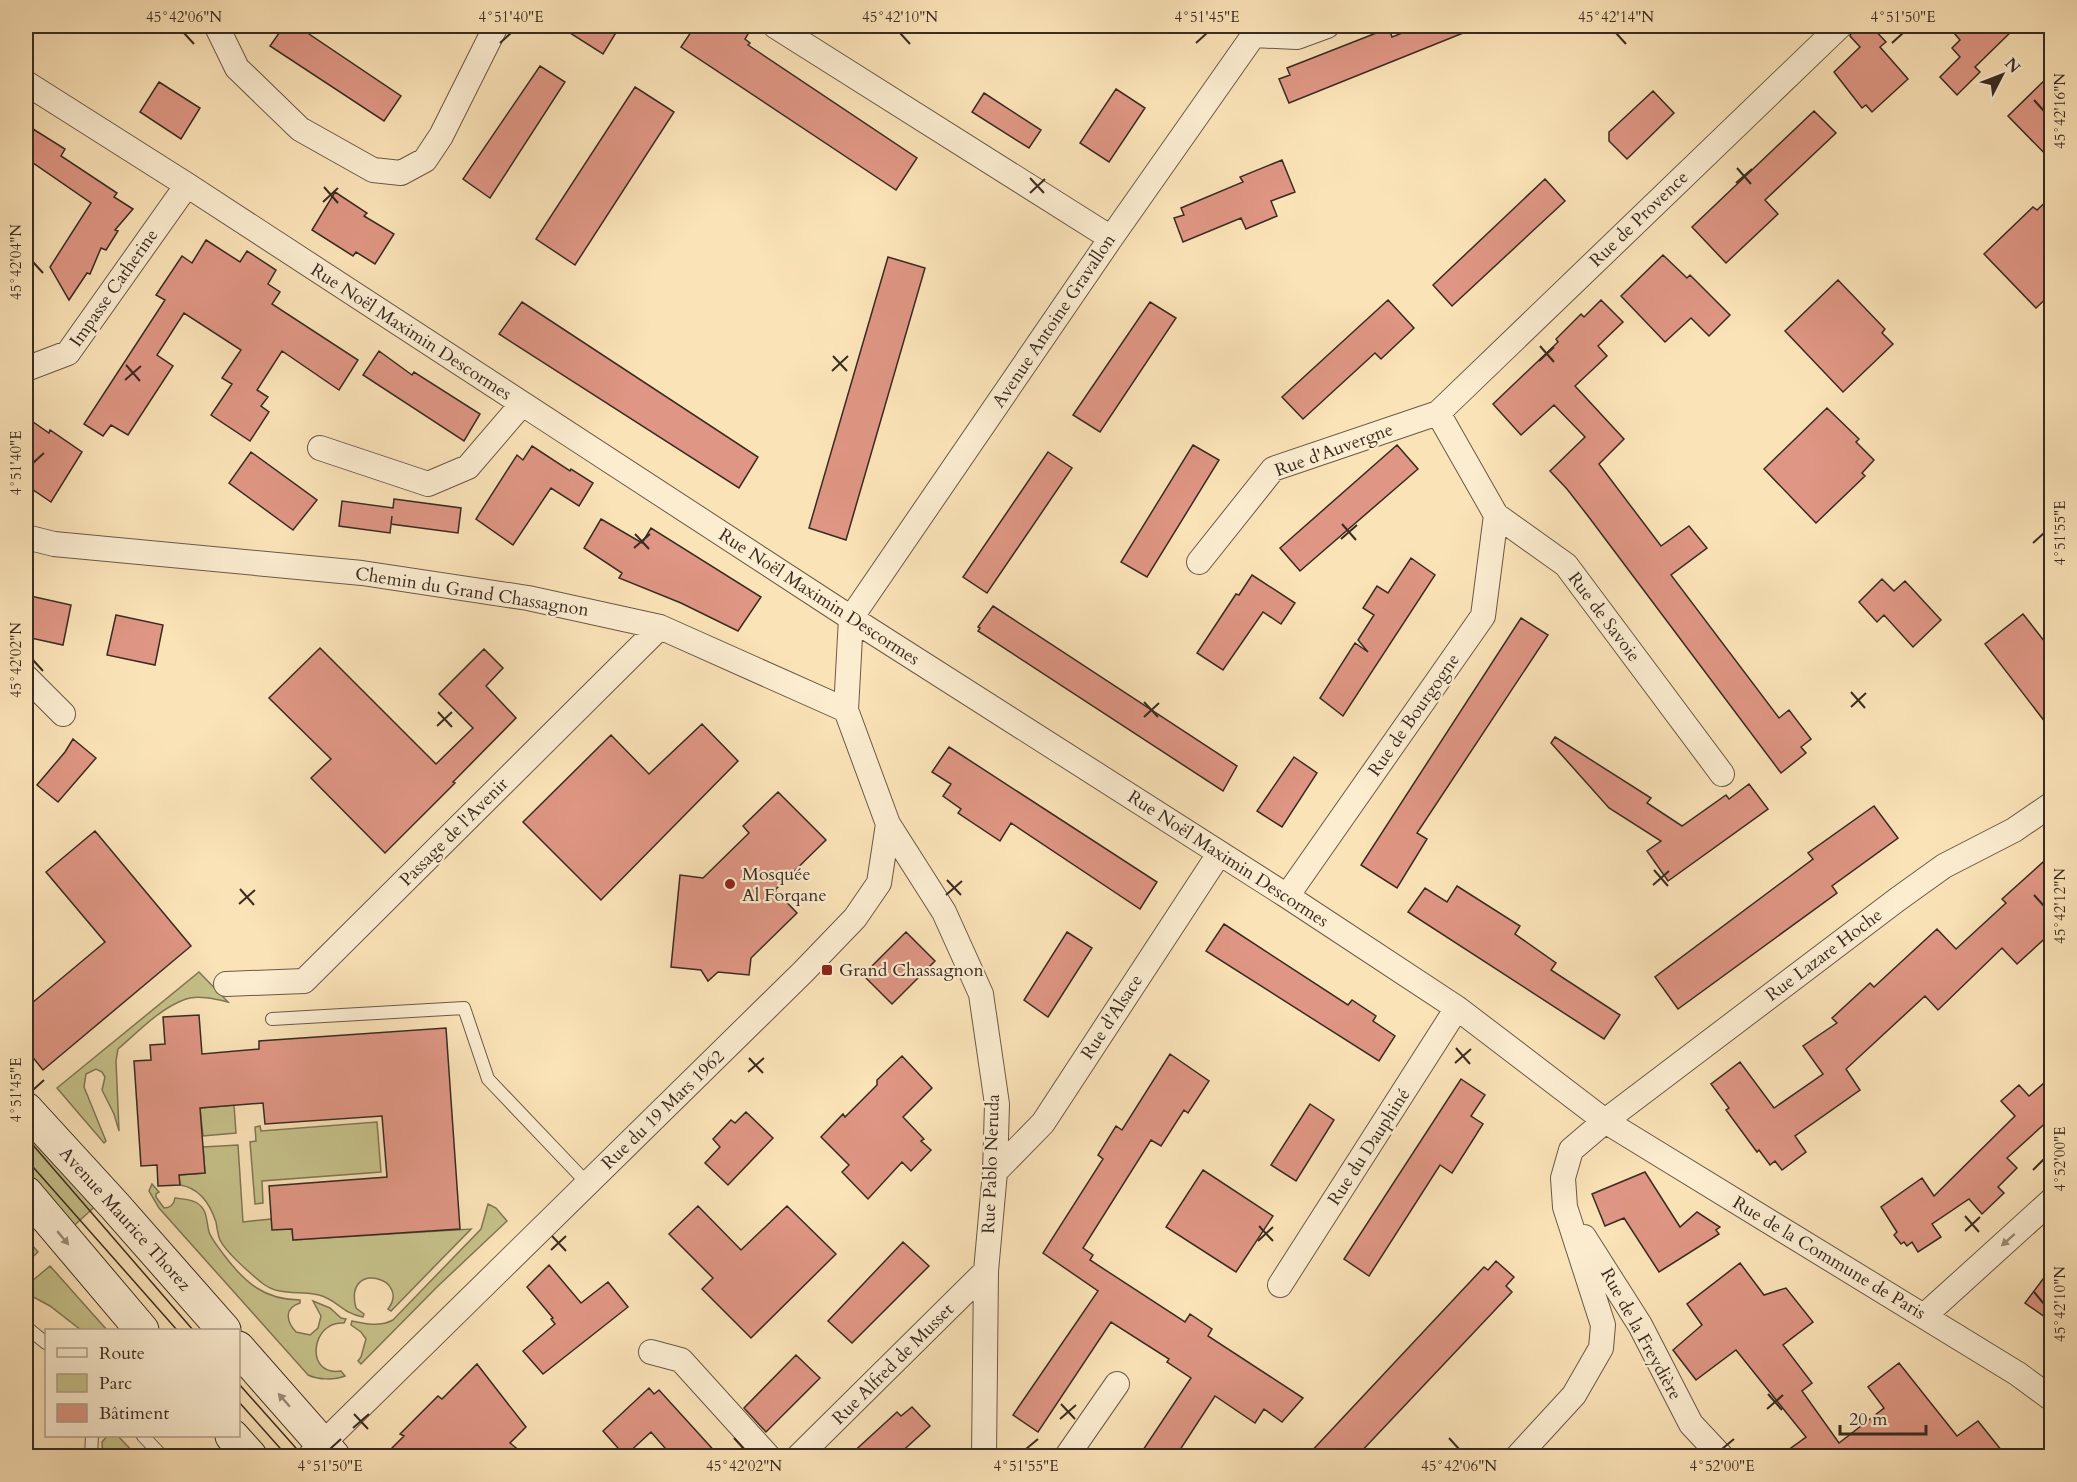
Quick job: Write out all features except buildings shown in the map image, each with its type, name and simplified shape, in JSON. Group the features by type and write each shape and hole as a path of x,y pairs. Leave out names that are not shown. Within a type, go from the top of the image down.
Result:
{"street":[{"path":"219,26 218,29 237,68 300,129 373,170 401,173 425,160 441,136 496,26"},
{"path":"775,26 1111,238"},
{"path":"1256,30 1297,37 1327,26"},
{"name":"Rue de Provence","path":"1438,412 1840,26"},
{"name":"Avenue Antoine Gravallon","path":"851,618 1256,30"},
{"name":"Rue Noël Maximin Descormes","path":"26,83 187,185 851,618 1287,896 1457,1008 1605,1121"},
{"name":"Impasse Catherine","path":"26,369 68,353 187,185"},
{"path":"320,448 428,484 468,467 522,404"},
{"name":"Rue de Savoie","path":"1438,412 1496,515 1566,565 1722,774"},
{"name":"Rue d'Auvergne","path":"1199,562 1273,468 1438,412"},
{"name":"Rue de Bourgogne","path":"1287,896 1483,616 1496,515"},
{"name":"Chemin du Grand Chassagnon","path":"26,537 54,544 374,575 528,598 660,627 846,710"},
{"path":"846,710 851,618"},
{"name":"Passage de l'Avenir","path":"226,984 304,981 660,627"},
{"path":"26,677 63,714"},
{"name":"Rue du 19 Mars 1962","path":"322,1452 855,918 879,883 888,825 846,710"},
{"name":"Rue Lazare Hoche","path":"1565,1207 1563,1178 1571,1150 1605,1121 1944,866 2014,830 2052,804"},
{"name":"Rue Pablo Neruda","path":"888,825 944,912 981,994 997,1104 995,1172 986,1271 984,1456"},
{"name":"Rue d'Alsace","path":"995,1172 1043,1123 1219,854"},
{"name":"Rue du Dauphiné","path":"1280,1285 1457,1008"},
{"name":"Avenue Maurice Thorez","path":"26,1109 223,1329"},
{"name":"Rue de la Commune de Paris","path":"1605,1121 2018,1374 2052,1399"},
{"path":"26,1193 141,1329"},
{"path":"1924,1316 2052,1200"},
{"path":"1518,1456 1574,1395 1601,1348 1603,1324 1565,1207"},
{"name":"Rue de la Freydière","path":"1565,1207 1640,1325 1691,1424 1721,1456"},
{"name":"Rue Alfred de Musset","path":"800,1456 986,1271"},
{"path":"240,1350 322,1452"},
{"path":"651,1352 681,1360 768,1456"},
{"path":"1067,1456 1117,1384"},
{"path":"233,1437 250,1456"}],"lane":[{"path":"272,1019 464,1008 488,1079 588,1184"},
{"path":"26,1327 45,1342"},
{"path":"91,1456 92,1437"},
{"path":"144,1437 162,1456"}],"green space":[{"path":"199,972 228,1002 196,997 176,1003 150,1021 118,1049 116,1061 119,1131 114,1114 102,1090 105,1077 96,1069 86,1074 84,1087 106,1141 104,1143 57,1088"},
{"path":"234,1105 236,1133 203,1136 200,1108"},
{"path":"26,1120 101,1201 67,1232 26,1179"},
{"path":"377,1122 381,1172 262,1181 263,1203 255,1204 250,1142 256,1141 255,1127 260,1126 261,1131"},
{"path":"238,1145 243,1222 271,1219 292,1229 293,1240 471,1229 391,1311 388,1309 393,1298 391,1289 385,1282 376,1278 359,1283 355,1293 356,1308 364,1314 363,1317 350,1313 319,1295 276,1290 262,1283 233,1257 220,1240 216,1222 207,1203 199,1193 180,1185 179,1175 205,1173 203,1147"},
{"path":"152,1184 159,1192 156,1197 164,1208 172,1205 175,1198 192,1201 201,1206 214,1241 248,1282 276,1297 300,1300 300,1303 291,1308 288,1315 290,1324 296,1332 310,1335 318,1328 321,1316 313,1301 330,1308 341,1318 346,1319 344,1323 333,1324 324,1330 316,1348 321,1366 329,1371 341,1371 345,1376 326,1379 308,1375 159,1208 149,1191"},
{"path":"488,1204 496,1208 507,1221 438,1286 361,1364 358,1361 366,1339 351,1325 352,1321 378,1324 393,1320 481,1229"},
{"path":"26,1238 38,1252 26,1263"},
{"path":"50,1266 106,1329 80,1329 50,1306 26,1293 26,1286"},
{"path":"106,1437 119,1437 137,1456 103,1456 102,1442"}],"tram line":[{"path":"26,1137 192,1329"},
{"path":"26,1159 176,1329"},
{"path":"240,1385 303,1456"},
{"path":"240,1403 287,1456"}],"place":[{"name":"Mosquée Al Forqane","path":"730,884"},
{"name":"Grand Chassagnon","path":"827,970"}]}
